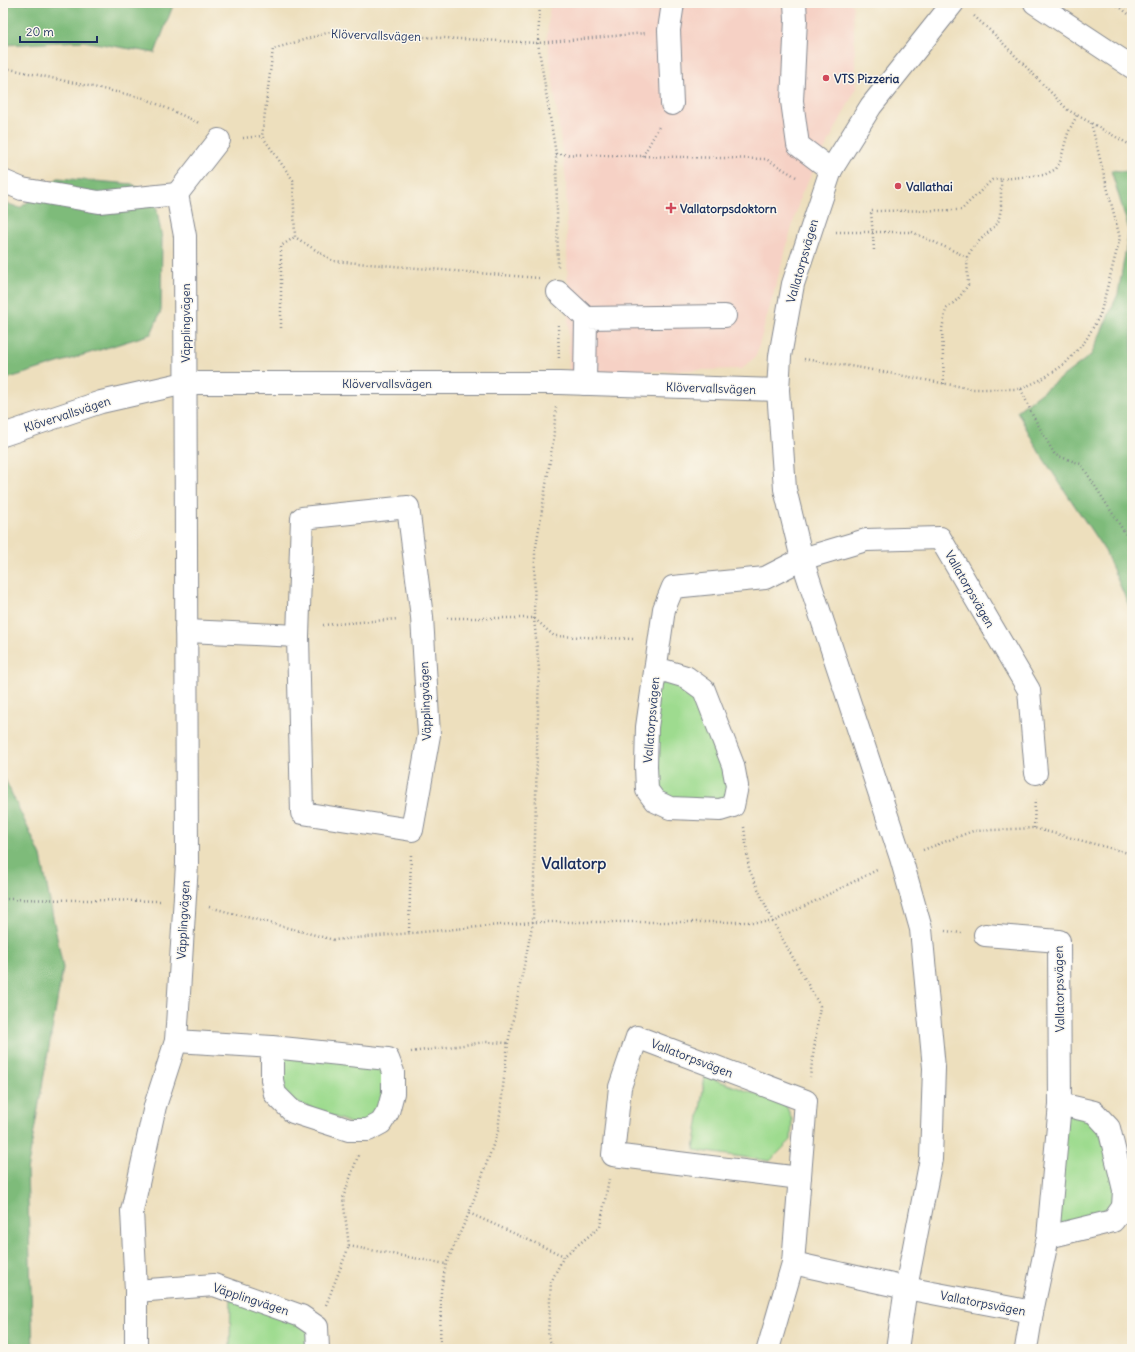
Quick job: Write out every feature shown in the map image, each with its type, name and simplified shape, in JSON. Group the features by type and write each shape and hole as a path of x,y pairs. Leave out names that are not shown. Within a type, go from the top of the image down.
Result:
{"street":[{"path":"672,104 670,30 673,3"},
{"path":"795,3 796,19 792,101 798,145 830,170"},
{"path":"1035,3 1132,67"},
{"name":"Vallatorpsvägen","path":"897,1349 906,1288 931,1159 934,1068 920,929 901,858 802,559 785,489 778,390 780,356 793,284 830,170 871,106 962,8"},
{"path":"3,181 22,189 99,202 177,194 219,140"},
{"name":"Väpplingvägen","path":"136,1349 136,1291 132,1211 155,1106 176,1041 187,864 185,236 177,194"},
{"path":"558,292 586,318 725,316"},
{"path":"585,384 586,318"},
{"name":"Klövervallsvägen","path":"3,435 102,402 185,383 559,383 778,390"},
{"name":"Väpplingvägen","path":"408,508 422,617 429,735 412,830 302,812 298,636 302,518 408,508"},
{"name":"Vallatorpsvägen","path":"656,668 686,677 704,690 733,765 737,786 733,806 720,810 670,808 655,801 647,790 647,727 664,610 673,587 765,578 802,559 866,540 940,538 1029,690 1036,773"},
{"path":"186,630 298,636"},
{"name":"Vallatorpsvägen","path":"793,1263 906,1288 1032,1312 1048,1237 1060,1104 1059,941 985,934"},
{"name":"Vallatorpsvägen","path":"613,1155 620,1087 637,1037 806,1101"},
{"path":"176,1041 272,1047 388,1059 393,1072 393,1093 388,1112 381,1123 368,1130 349,1130 293,1112 275,1094 272,1080 272,1047"},
{"path":"768,1349 793,1263 806,1101"},
{"path":"1048,1237 1113,1220 1127,1207 1108,1128 1094,1112 1060,1104"},
{"path":"613,1155 800,1178"},
{"name":"Väpplingvägen","path":"136,1291 214,1285 301,1316 317,1327"},
{"path":"1026,1349 1032,1312"},
{"path":"317,1327 318,1349"}],"path":[{"path":"440,1349 441,1290 446,1264 469,1213 498,1131 508,1043 533,922 539,669 534,618 534,553 552,442 559,383 556,154 538,43 540,3"},
{"path":"1115,3 1132,17"},
{"path":"962,8 994,34 1068,110 1132,146"},
{"path":"538,43 670,30"},
{"name":"Klövervallsvägen","path":"295,237 293,180 262,136 273,49 330,32 538,43"},
{"path":"3,64 10,69 144,98 197,122 219,140"},
{"path":"642,156 672,104"},
{"path":"874,250 871,211 961,210 992,180 1044,175 1056,169 1060,162 1068,133 1077,115"},
{"path":"780,356 862,368 973,389 1021,389 1042,379 1065,364 1086,340 1100,314 1120,238 1091,123"},
{"path":"556,154 766,159 798,178"},
{"path":"944,384 942,329 946,309 958,299 968,285 967,257 974,246 998,223 1001,209 1001,179"},
{"path":"810,232 912,232 967,257"},
{"path":"281,328 280,246 295,237 333,261 542,278 558,292"},
{"path":"1021,389 1033,416 1055,455 1081,464 1132,544"},
{"path":"298,636 323,625 422,617 534,618 554,636 659,640"},
{"path":"1034,828 1036,773"},
{"path":"733,806 743,816 748,869 773,922 820,1006 806,1101"},
{"path":"3,899 184,901 266,921 334,940 409,932 533,922 773,922 901,858 973,832 1034,828 1132,854"},
{"path":"409,932 412,830"},
{"path":"920,929 985,934"},
{"path":"388,1059 413,1052 486,1042 508,1043"},
{"path":"317,1327 349,1246 343,1198 368,1130"},
{"path":"554,1349 548,1337 551,1282 564,1256 600,1228 613,1155"},
{"path":"469,1213 564,1256"},
{"path":"349,1246 446,1264"}],"shaded area":[{"path":"550,3 851,3 853,6 856,89 801,195 756,356 742,369 569,373 566,180 547,37"}],"green space":[{"path":"3,3 174,3 155,53 83,41 3,45"},
{"path":"1111,170 1132,172 1132,613 1105,551 1039,452 1017,411 1091,355 1118,294 1129,230"},
{"path":"58,178 132,184 155,199 162,239 161,311 151,334 3,380 3,202 20,208"},
{"path":"656,668 704,690 733,806 670,808 646,766"},
{"path":"3,775 41,856 63,968 27,1171 33,1349 3,1349"},
{"path":"272,1047 388,1059 393,1093 368,1130 275,1094"},
{"path":"705,1076 786,1105 792,1120 791,1140 770,1161 694,1150"},
{"path":"1060,1104 1094,1112 1123,1207 1048,1237"},
{"path":"231,1298 308,1328 309,1349 230,1349"}],"place":[{"name":"VTS Pizzeria","path":"826,78"},
{"name":"Vallathai","path":"898,186"},
{"name":"Vallatorpsdoktorn","path":"671,208"}],"district":[{"name":"Vallatorp","path":"574,863"}]}
